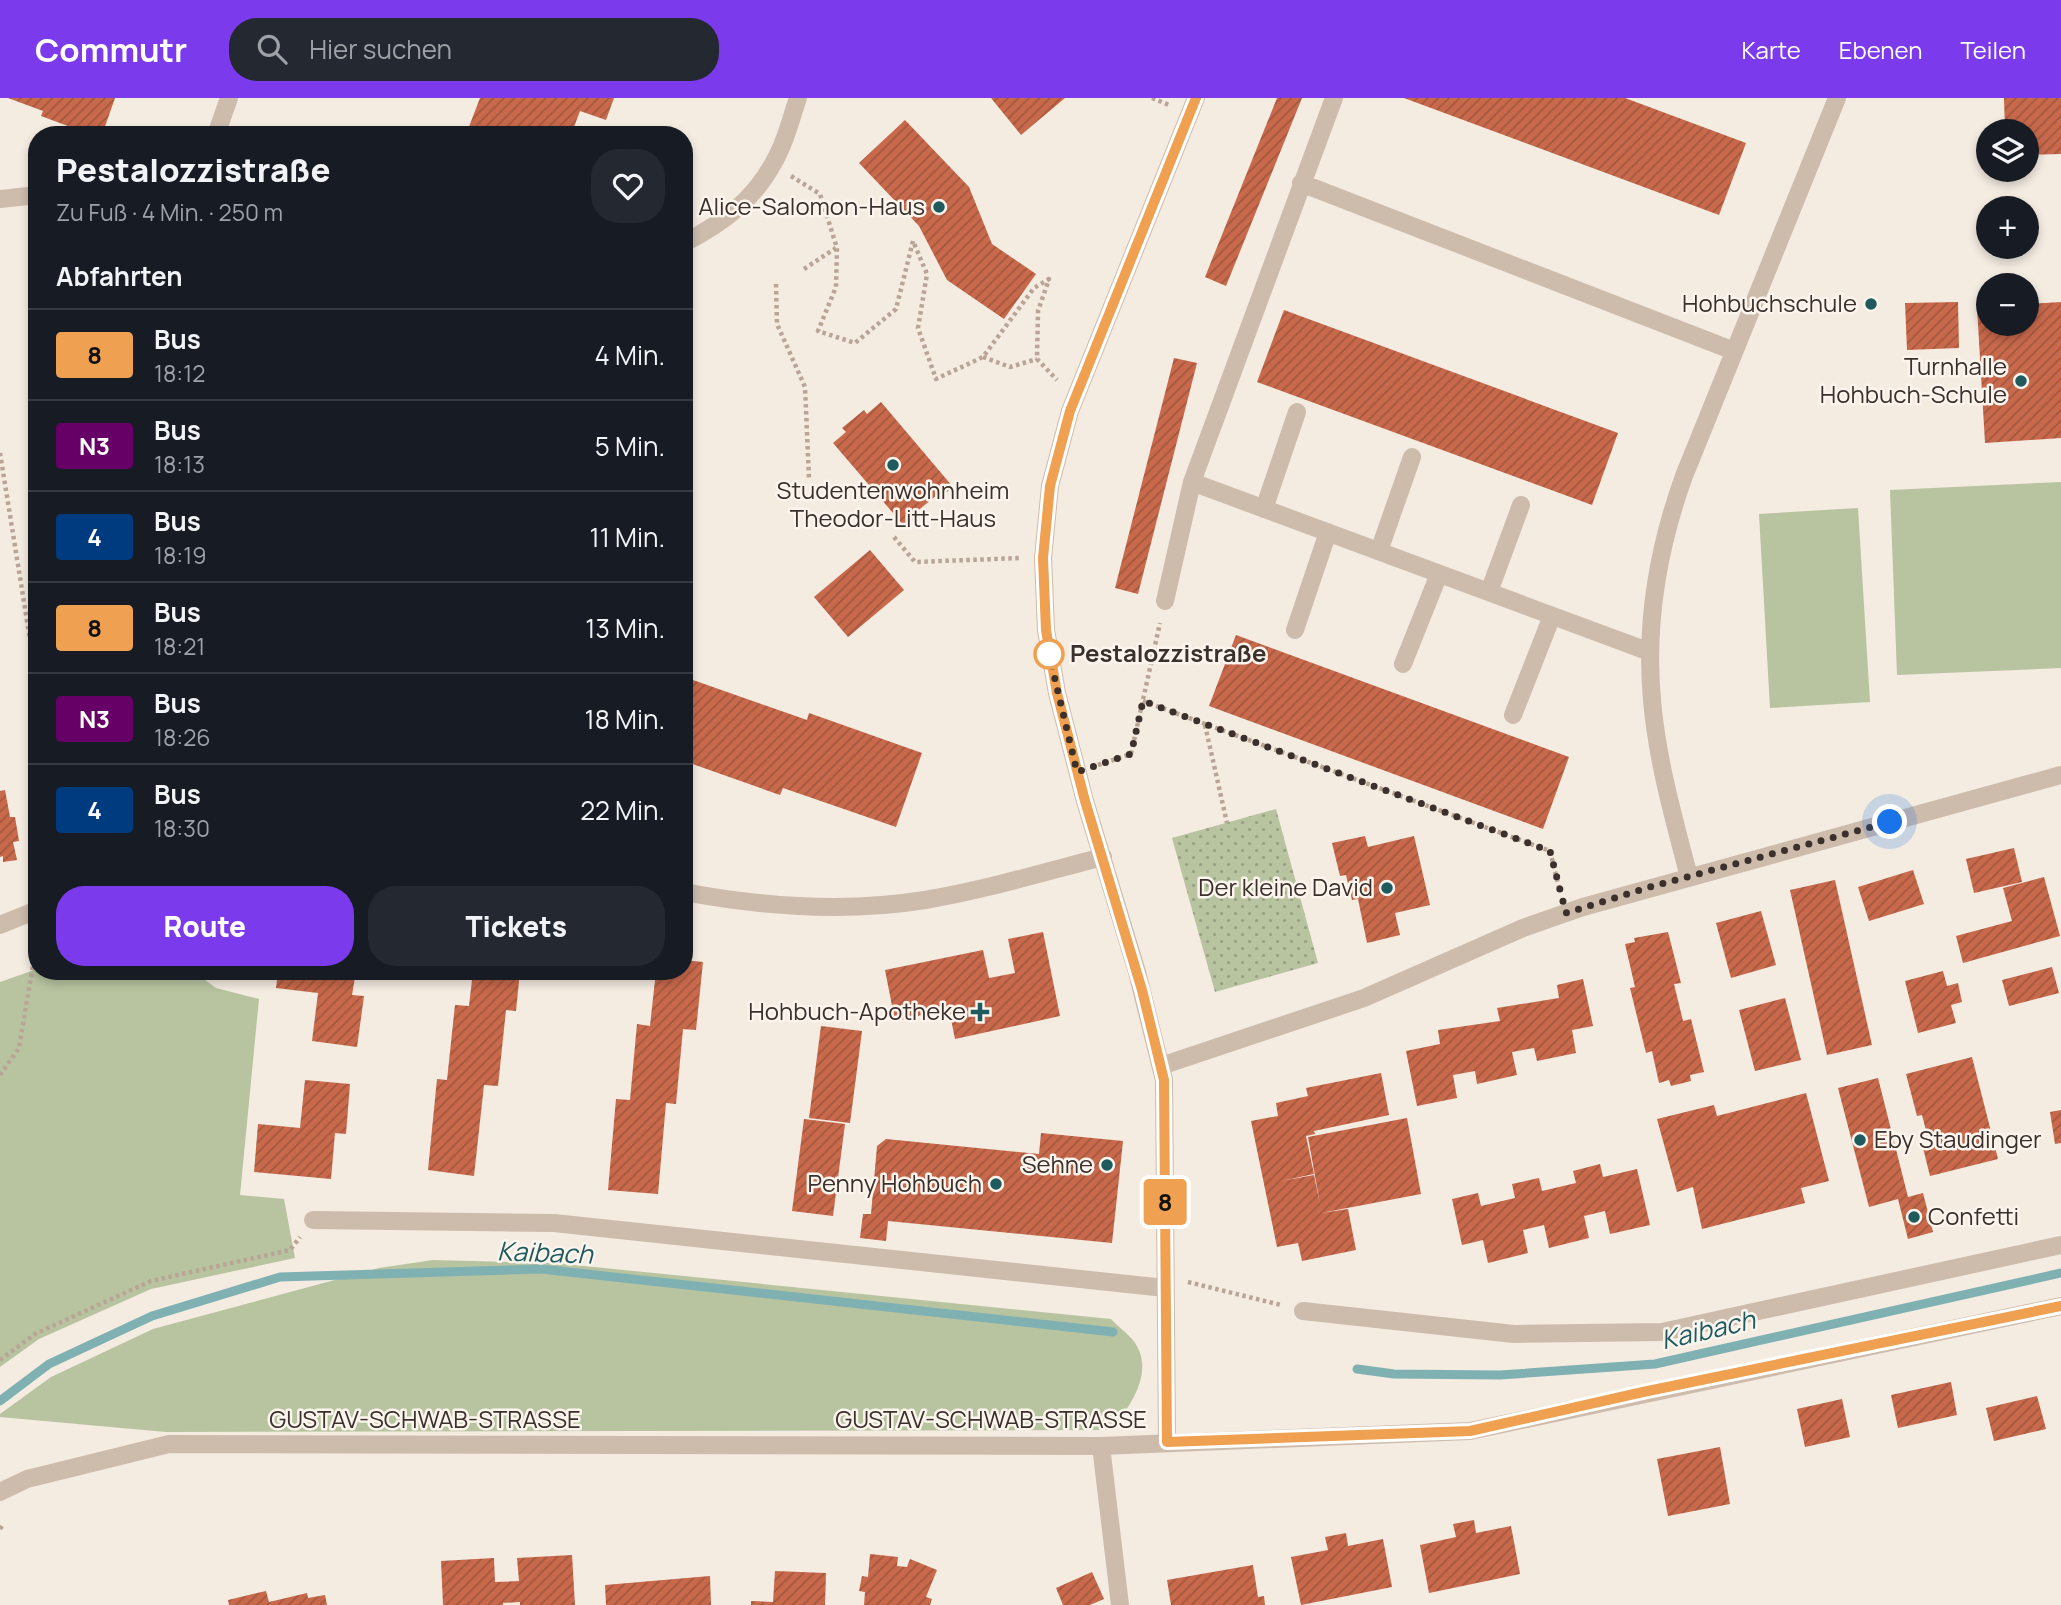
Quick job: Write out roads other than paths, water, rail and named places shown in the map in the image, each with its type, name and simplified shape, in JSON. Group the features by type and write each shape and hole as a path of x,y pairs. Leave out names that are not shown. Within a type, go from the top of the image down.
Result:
{"street":[{"path":"219,126 229,98"},
{"path":"693,238 736,211 766,177 798,98"},
{"path":"1167,1442 1166,1124 1161,1066 1128,939 1077,772 1050,660 1043,597 1043,558 1050,486 1075,399 1196,98"},
{"path":"1165,601 1192,482 1334,98"},
{"path":"1689,877 1656,731 1652,701 1650,652 1657,574 1668,523 1684,476 1837,98"},
{"path":"1301,183 1734,351"},
{"path":"0,198 28,196"},
{"path":"1264,509 1297,412"},
{"path":"1379,551 1412,457"},
{"path":"1192,482 1650,652"},
{"path":"1489,592 1521,505"},
{"path":"1295,630 1328,533"},
{"path":"1403,664 1439,574"},
{"path":"1513,715 1552,616"},
{"path":"1161,1066 1364,998 1488,942 1566,913 2061,775"},
{"path":"693,893 783,906 827,908 922,901 1103,857"},
{"path":"0,925 28,914"},
{"path":"313,1220 554,1223 1166,1282"},
{"path":"1303,1311 1514,1334 1662,1332 2061,1245"},
{"name":"GUSTAV-SCHWAB-STRASSE","path":"0,1492 27,1479 169,1444 1101,1446 1470,1431 1643,1392 2061,1306"},
{"path":"1101,1446 1120,1605"}],"waterway":[{"name":"Kaibach","path":"0,1401 49,1364 152,1316 280,1277 541,1269 1113,1332"},
{"name":"Kaibach","path":"1357,1369 1394,1374 1500,1375 1655,1364 2061,1273"}],"place":[{"name":"Alice-Salomon-Haus","path":"939,207"},
{"name":"Hohbuchschule","path":"1871,304"},
{"name":"Turnhalle Hohbuch-Schule","path":"2021,381"},
{"name":"Studentenwohnheim Theodor-Litt-Haus","path":"893,465"},
{"name":"Pestalozzistraße","path":"1049,654"},
{"name":"Der kleine David","path":"1387,888"},
{"name":"Hohbuch-Apotheke","path":"980,1012"},
{"name":"Eby Staudinger","path":"1860,1140"},
{"name":"Sehne","path":"1107,1165"},
{"name":"Penny Hohbuch","path":"996,1184"},
{"name":"Confetti","path":"1914,1217"}]}
